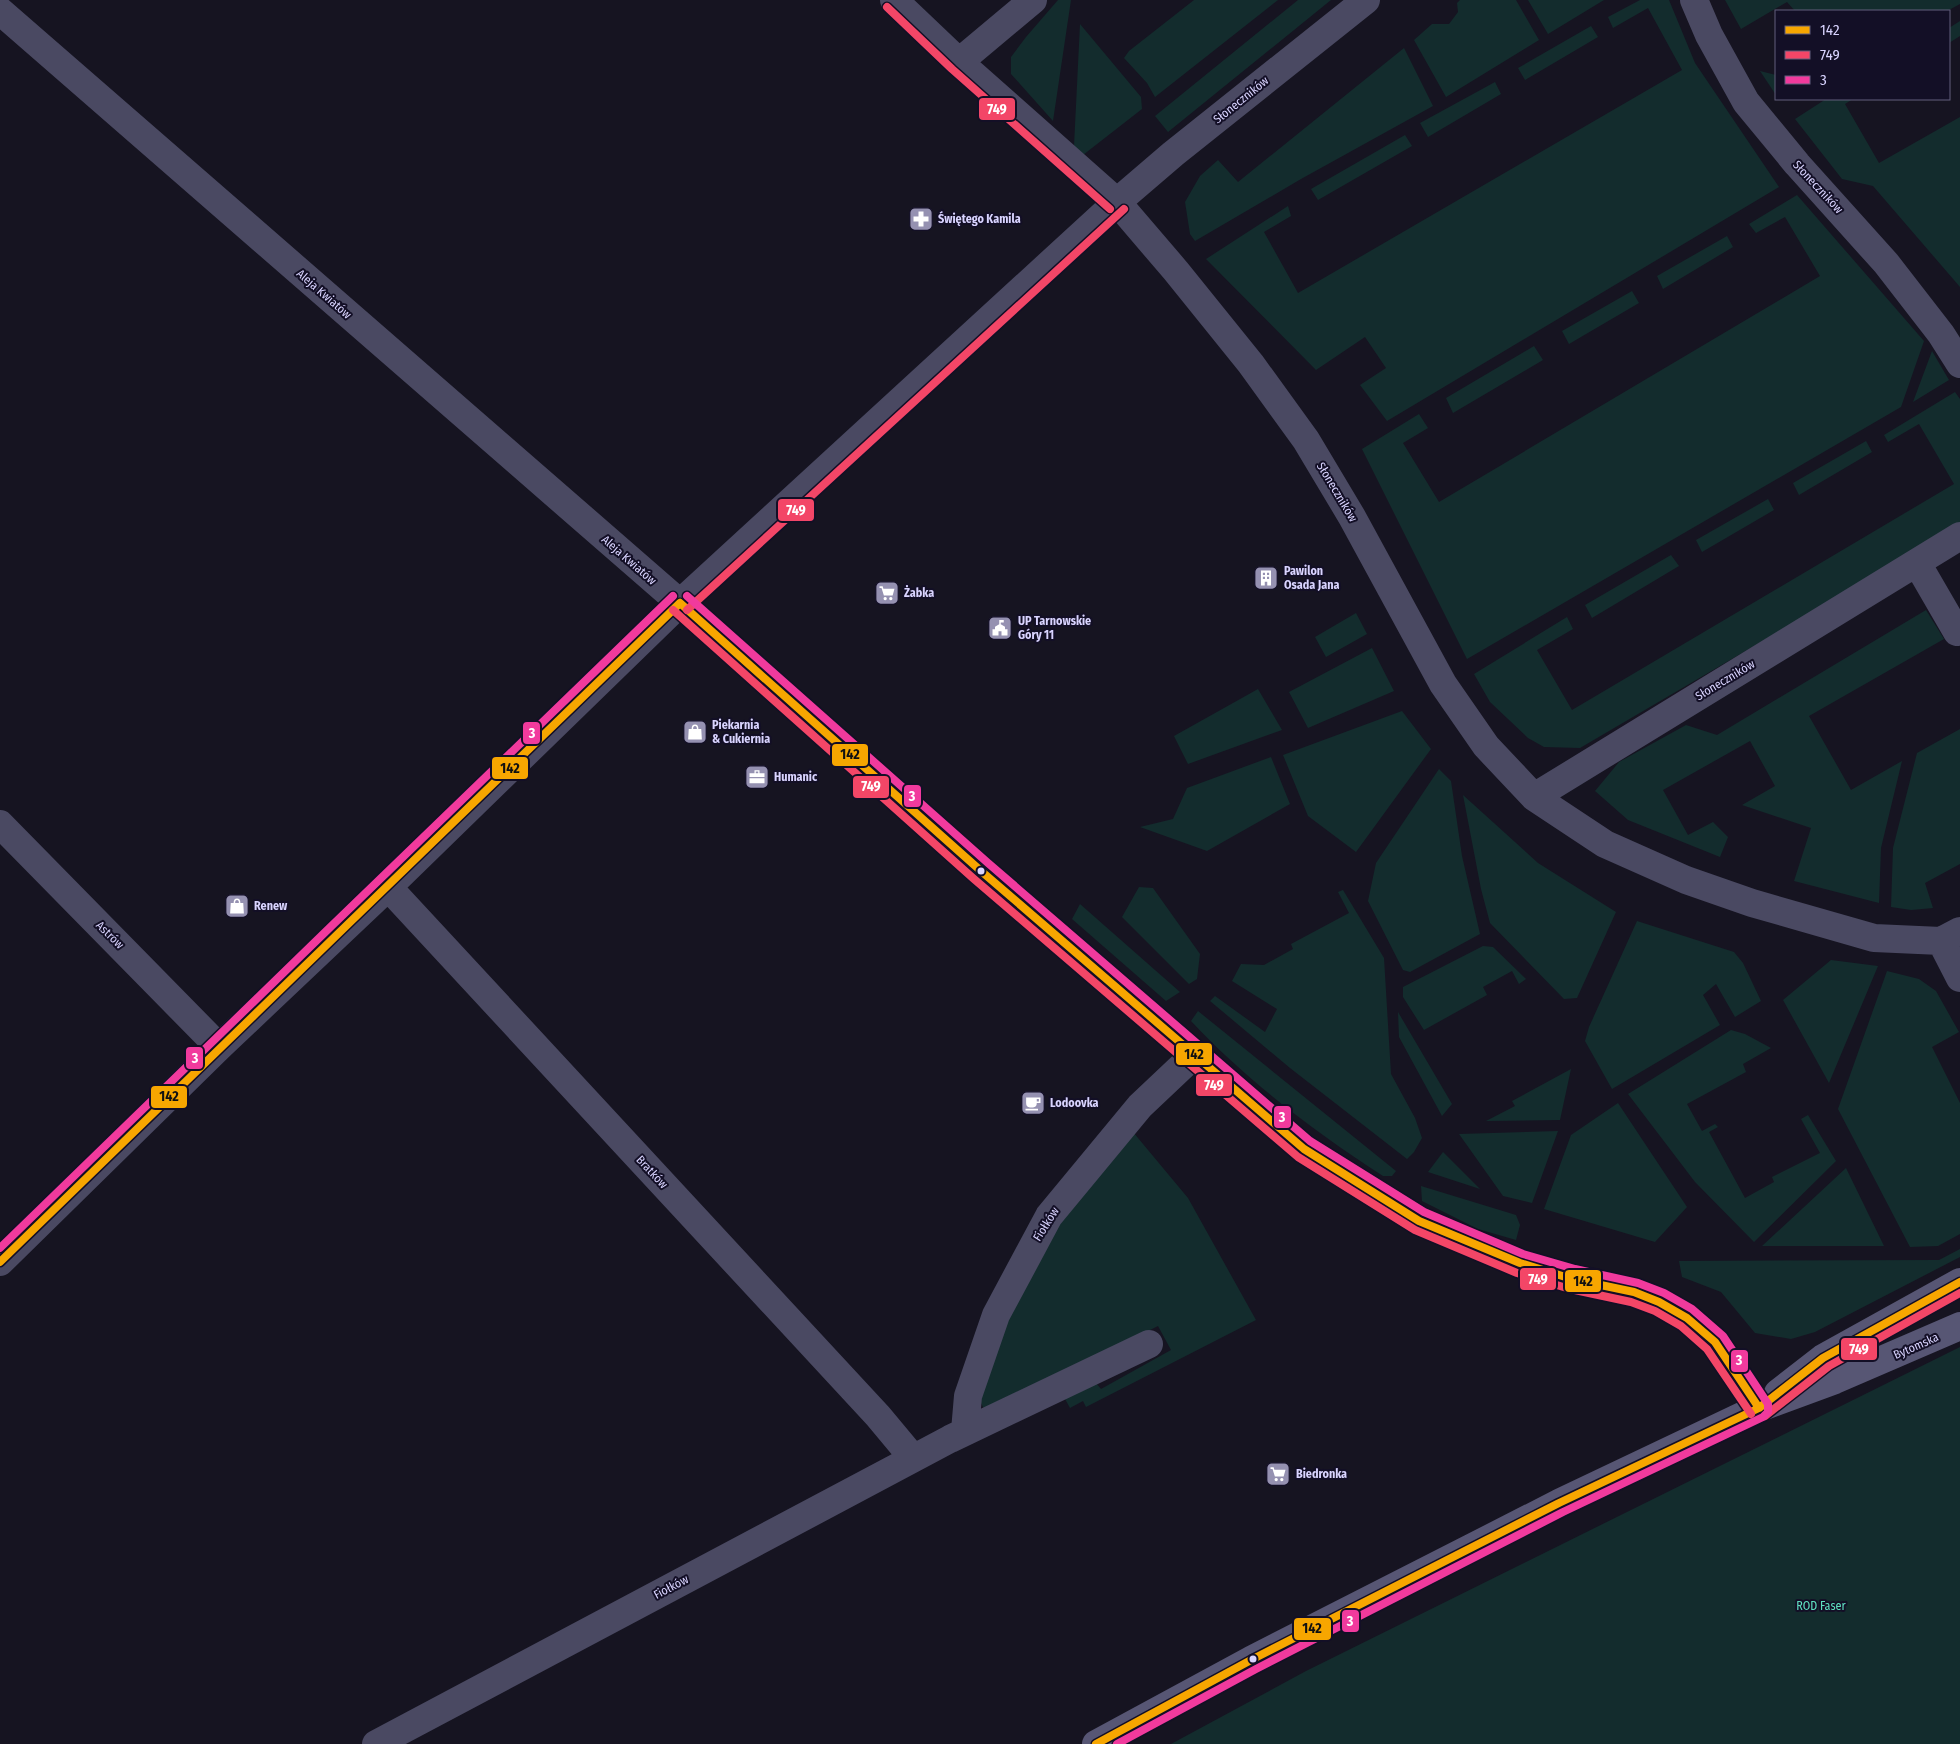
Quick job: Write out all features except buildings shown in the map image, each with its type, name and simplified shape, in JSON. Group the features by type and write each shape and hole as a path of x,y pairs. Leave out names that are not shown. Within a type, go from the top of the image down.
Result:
{"street":[{"path":"894,0 959,62 1117,202"},
{"path":"959,62 1033,0"},
{"name":"Słoneczników","path":"0,1262 219,1047 388,887 680,604 1117,202 1173,154 1366,0"},
{"name":"Słoneczników","path":"1694,0 1709,35 1746,102 1797,164 1886,263 1940,334 1960,364"},
{"name":"Aleja Kwiatów","path":"0,12 680,604 973,864 1304,1149 1419,1222 1520,1263 1572,1279 1634,1292 1659,1302 1687,1318 1715,1342 1759,1408"},
{"name":"Słoneczników","path":"1117,202 1171,264 1244,356 1306,440 1352,517 1443,684 1486,746 1534,797 1605,844 1694,883 1752,903 1874,938 1950,936 1960,978"},
{"name":"Słoneczników","path":"1534,797 1960,536"},
{"path":"1917,563 1957,632"},
{"name":"Astrów","path":"0,824 219,1047"},
{"name":"Bratków","path":"388,887 878,1416 913,1458"},
{"name":"Fiołków","path":"965,1431 968,1396 996,1315 1049,1216 1140,1106 1194,1055"},
{"name":"Bytomska","path":"1759,1408 1823,1358 1960,1282"},
{"name":"Bytomska","path":"1096,1744 1251,1660 1559,1503 1759,1408 1835,1380 1960,1326"},
{"name":"Fiołków","path":"376,1744 965,1431 1149,1344"}],"green space":[{"path":"1058,0 1071,0 1053,121 1011,74 1011,57"},
{"path":"1194,0 1278,0 1155,97 1147,83 1124,58 1129,51"},
{"path":"1298,0 1331,0 1168,132 1155,116"},
{"path":"1460,0 1516,0 1539,40 1446,97 1414,40 1432,24 1449,24 1458,12 1457,3"},
{"path":"1528,0 1604,0 1548,34"},
{"path":"1640,0 1669,0 1695,63 1779,187 1387,421 1360,385 1386,368 1365,337 1316,370 1206,259 1288,206 1291,216 1264,232 1298,293 1682,70 1648,8 1613,28 1608,17"},
{"path":"1725,0 1960,0 1960,4 1949,10 1794,10 1787,2 1741,29"},
{"path":"1960,21 1960,36 1950,42 1950,27"},
{"path":"1080,24 1141,97 1142,109 1083,155 1074,146"},
{"path":"1591,26 1598,37 1525,80 1518,68"},
{"path":"1404,48 1433,106 1301,179 1195,241 1190,234 1185,202 1200,176 1218,160 1238,182"},
{"path":"1760,71 1775,75 1775,94"},
{"path":"1495,82 1501,94 1428,137 1420,123"},
{"path":"1824,100 1851,100 1845,104 1879,163 1960,117 1960,287 1873,186 1842,179 1795,119"},
{"path":"1405,135 1412,146 1318,200 1311,189"},
{"path":"1797,195 1924,341 1901,407 1467,659 1362,449 1419,414 1428,428 1403,443 1439,502 1820,276 1785,217 1756,233 1749,224"},
{"path":"1727,236 1733,247 1663,289 1657,276"},
{"path":"1632,291 1639,303 1569,344 1562,331"},
{"path":"1534,346 1543,360 1453,413 1446,398"},
{"path":"1932,351 1949,380 1913,402"},
{"path":"1955,392 1960,399 1960,525 1580,748 1544,747 1528,738 1490,702 1474,674 1567,617 1573,629 1537,650 1572,710 1954,484 1919,424 1888,442 1884,435"},
{"path":"1866,441 1872,452 1799,495 1793,483"},
{"path":"1768,499 1774,510 1702,552 1696,540"},
{"path":"1671,555 1679,566 1592,618 1585,605"},
{"path":"1926,610 1944,639 1809,716 1851,790 1902,761 1881,848 1879,903 1794,881 1811,828 1742,805 1775,786 1750,741 1663,790 1688,835 1713,822 1728,837 1720,857 1628,820 1595,791 1619,762 1686,725 1717,735"},
{"path":"1356,613 1367,634 1326,657 1315,637"},
{"path":"1372,648 1394,691 1308,728 1289,692"},
{"path":"1258,689 1282,730 1188,764 1174,736"},
{"path":"1402,711 1431,749 1356,852 1308,816 1283,755"},
{"path":"1960,729 1960,864 1925,883 1933,908 1911,910 1891,907 1893,848 1917,753"},
{"path":"1271,757 1290,804 1207,851 1140,827 1173,819 1187,788"},
{"path":"1439,769 1451,781 1462,856 1480,934 1410,972 1403,970 1368,901 1376,863"},
{"path":"1463,795 1538,863 1616,912 1577,998 1564,999 1490,923 1481,889"},
{"path":"1139,887 1153,888 1200,954 1197,979 1189,984 1122,917"},
{"path":"1343,890 1384,958 1391,1074 1415,1118 1422,1138 1414,1152 1407,1159 1290,1068 1210,1001 1215,996 1265,1032 1277,1009 1232,981 1241,964 1264,965 1293,949 1291,944 1349,913 1338,892"},
{"path":"1080,904 1180,992 1166,1001 1072,919"},
{"path":"1637,921 1734,952 1743,963 1761,1001 1735,1017 1716,984 1703,995 1720,1025 1612,1089 1585,1041 1589,1027"},
{"path":"1483,946 1493,947 1526,979 1519,984 1512,971 1483,987 1487,995 1424,1030 1403,997 1403,987"},
{"path":"1831,960 1878,966 1829,1083 1783,1000"},
{"path":"1887,971 1919,979 1936,991 1959,1032 1932,1047 1960,1103 1960,1234 1938,1246 1910,1247 1838,1109"},
{"path":"1198,1011 1396,1171 1392,1176 1383,1176 1357,1159 1258,1085 1191,1021"},
{"path":"1398,1012 1452,1104 1442,1116 1399,1037"},
{"path":"1731,1030 1745,1034 1771,1048 1743,1064 1746,1072 1687,1104 1702,1131 1715,1124 1718,1127 1709,1132 1745,1198 1774,1182 1772,1177 1820,1153 1801,1119 1808,1115 1836,1161 1754,1242 1695,1182 1628,1094"},
{"path":"1571,1069 1560,1120 1486,1121 1515,1106 1512,1101"},
{"path":"1618,1103 1687,1207 1655,1242 1544,1209 1571,1135"},
{"path":"1558,1131 1532,1203 1503,1196 1459,1134"},
{"path":"1133,1132 1188,1198 1256,1320 1086,1407 1083,1401 1070,1408 1064,1397 1096,1383 1101,1389 1171,1350 1158,1326 986,1413 976,1393 1010,1313 1058,1218"},
{"path":"1443,1152 1480,1189 1428,1172"},
{"path":"1846,1168 1884,1246 1762,1246"},
{"path":"1421,1186 1516,1215 1520,1225 1516,1240 1478,1229 1422,1201"},
{"path":"1960,1249 1960,1257 1815,1332 1791,1339 1755,1333 1721,1292 1682,1277 1679,1261 1939,1260"},
{"name":"ROD Faser","path":"1960,1347 1960,1744 1171,1744 1306,1671"}],"transit line":[{"name":"749","path":"887,7 952,69 1110,209"},
{"name":"749","path":"687,610 1124,209"},
{"name":"3","path":"0,1248 673,596"},
{"name":"3","path":"687,596 988,863 1310,1141 1424,1212 1523,1254 1575,1269 1638,1283 1664,1293 1692,1309 1723,1336 1768,1404 1768,1412 1763,1417 1563,1512 1256,1669 1117,1744"},
{"name":"142","path":"680,603 981,871 1304,1149 1419,1221 1520,1263 1572,1279 1634,1292 1659,1302 1687,1318 1715,1342 1759,1408"},
{"name":"142","path":"0,1262 680,603"},
{"name":"749","path":"673,610 974,879 1298,1157 1415,1230 1517,1273 1570,1289 1631,1302 1655,1311 1681,1326 1707,1349 1751,1414"},
{"name":"142","path":"1096,1744 1251,1660 1559,1503 1759,1408 1823,1358 1960,1282"},
{"name":"749","path":"1765,1416 1829,1366 1960,1293"}],"place":[{"name":"Świętego Kamila","path":"921,219"},
{"name":"Pawilon Osada Jana","path":"1266,578"},
{"name":"Żabka","path":"887,593"},
{"name":"UP Tarnowskie Góry 11","path":"1000,628"},
{"name":"Piekarnia & Cukiernia","path":"695,732"},
{"name":"Humanic","path":"757,777"},
{"name":"Renew","path":"237,906"},
{"name":"Lodoovka","path":"1033,1103"},
{"name":"Biedronka","path":"1278,1474"}]}
